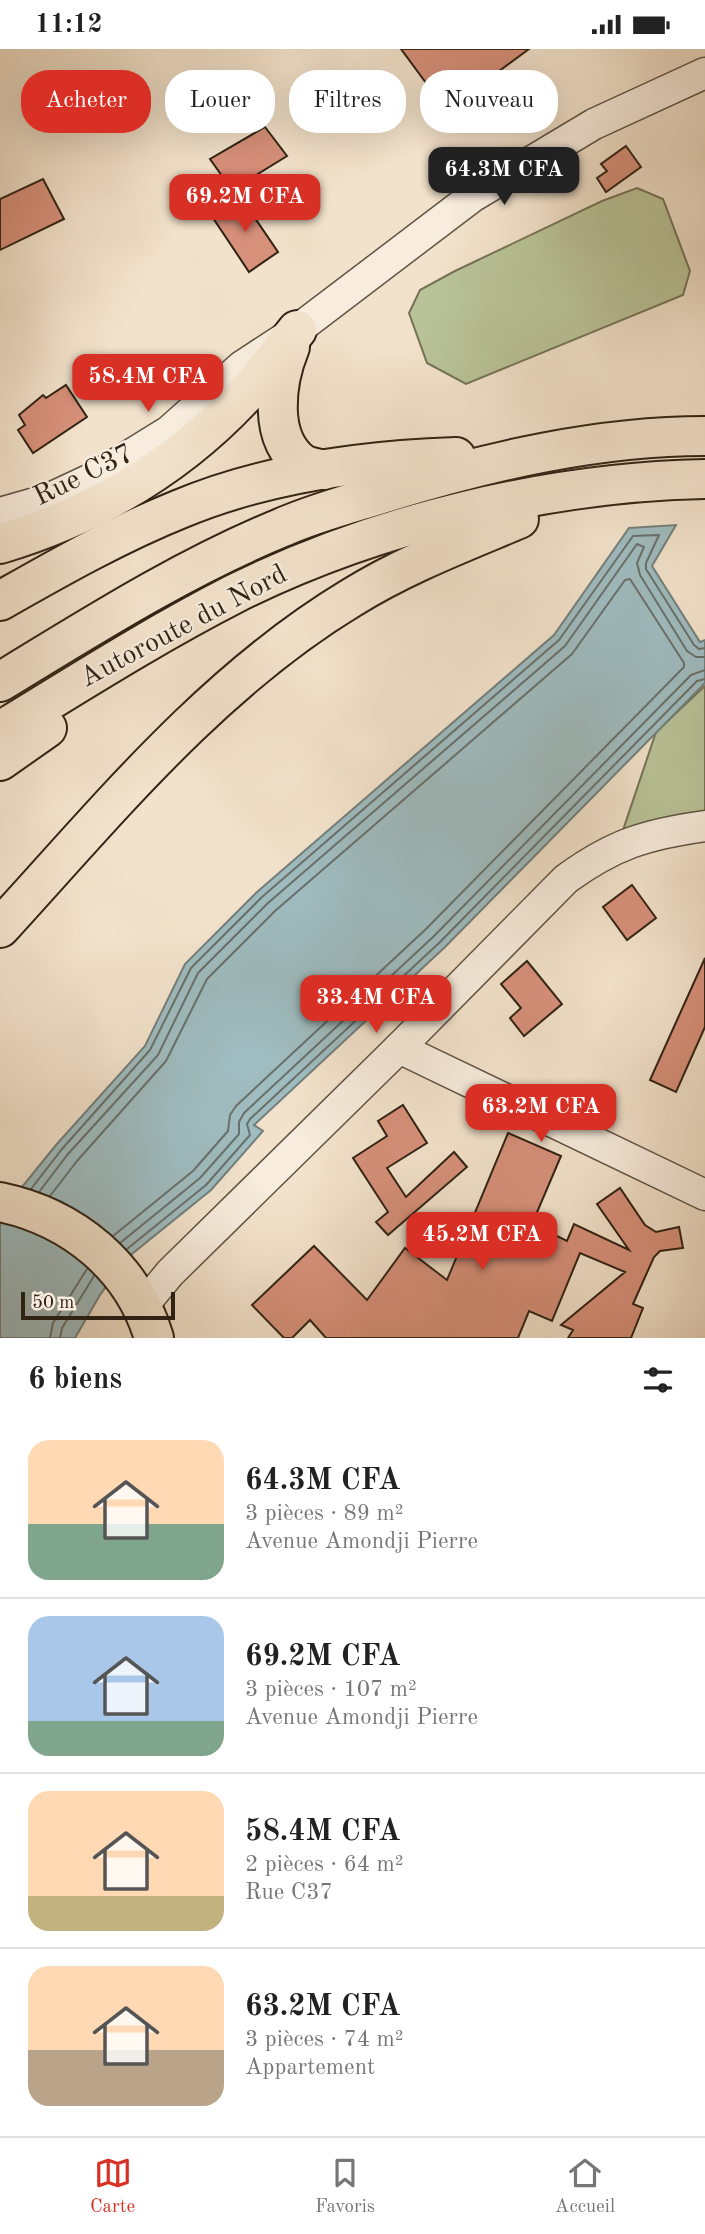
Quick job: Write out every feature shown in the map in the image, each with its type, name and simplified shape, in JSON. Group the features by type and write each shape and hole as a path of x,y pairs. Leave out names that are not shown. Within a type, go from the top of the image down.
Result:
{"main road":[{"path":"297,330 285,358 280,384 280,431 291,453 304,465 324,470"},
{"path":"0,544 60,524 91,510 151,475 219,422 252,387 297,330"},
{"name":"Autoroute du Nord","path":"0,682 142,596 284,526 426,481 532,455 658,437 705,436"},
{"path":"0,601 114,540 181,508 260,482 324,470 421,458 532,455"},
{"name":"Autoroute du Nord","path":"0,730 169,630 271,577 367,540 436,519 488,507 595,488 665,480 705,479"},
{"path":"0,928 173,739 286,643 351,598 433,554 595,488"},
{"path":"0,761 71,713 169,630"},
{"path":"0,1202 39,1212 63,1224 97,1249 141,1308"}],"street":[{"name":"Rue C37","path":"0,513 46,500 93,478 169,431 242,366 297,330 482,190 594,124 705,73"},
{"path":"141,1308 170,1273 566,879 595,858 657,832 705,826"},
{"path":"399,1048 705,1195"}],"green space":[{"path":"637,188 663,199 690,271 683,295 466,384 427,363 409,313 420,290 602,201"},
{"path":"705,686 705,838 615,854 656,732"}],"water":[{"path":"676,525 652,566 700,642 705,640 705,683 444,948 254,1125 263,1131 211,1190 127,1258 100,1295 75,1338 0,1338 0,1214 56,1145 145,1046 185,964 257,892 554,635 629,528"}],"building":[{"path":"401,49 529,49 500,70 420,70 420,75"},
{"path":"255,133 270,133 287,156 232,190 210,159"},
{"path":"626,146 641,167 606,192 597,178 607,171 601,164"},
{"path":"43,179 64,219 0,250 0,199"},
{"path":"240,196 278,252 249,272 211,215"},
{"path":"66,385 87,417 33,453 18,430 25,425 19,415 43,395 46,398"},
{"path":"632,885 656,918 627,940 603,907"},
{"path":"705,958 705,1027 676,1092 650,1080"},
{"path":"527,961 562,1004 524,1036 510,1018 521,1008 501,984"},
{"path":"403,1105 427,1143 387,1168 406,1197 454,1152 467,1167 388,1235 376,1222 388,1212 353,1158 387,1136 378,1121"},
{"path":"508,1133 561,1156 532,1224 567,1241 574,1224 629,1250 597,1204 620,1188 645,1225 656,1232 679,1227 683,1248 660,1251 654,1257 633,1304 643,1308 631,1338 568,1338 573,1330 561,1325 625,1272 580,1253 552,1321 529,1311 518,1338 326,1338 310,1320 292,1338 284,1338 252,1305 314,1246 367,1300 405,1248 447,1280"}]}
